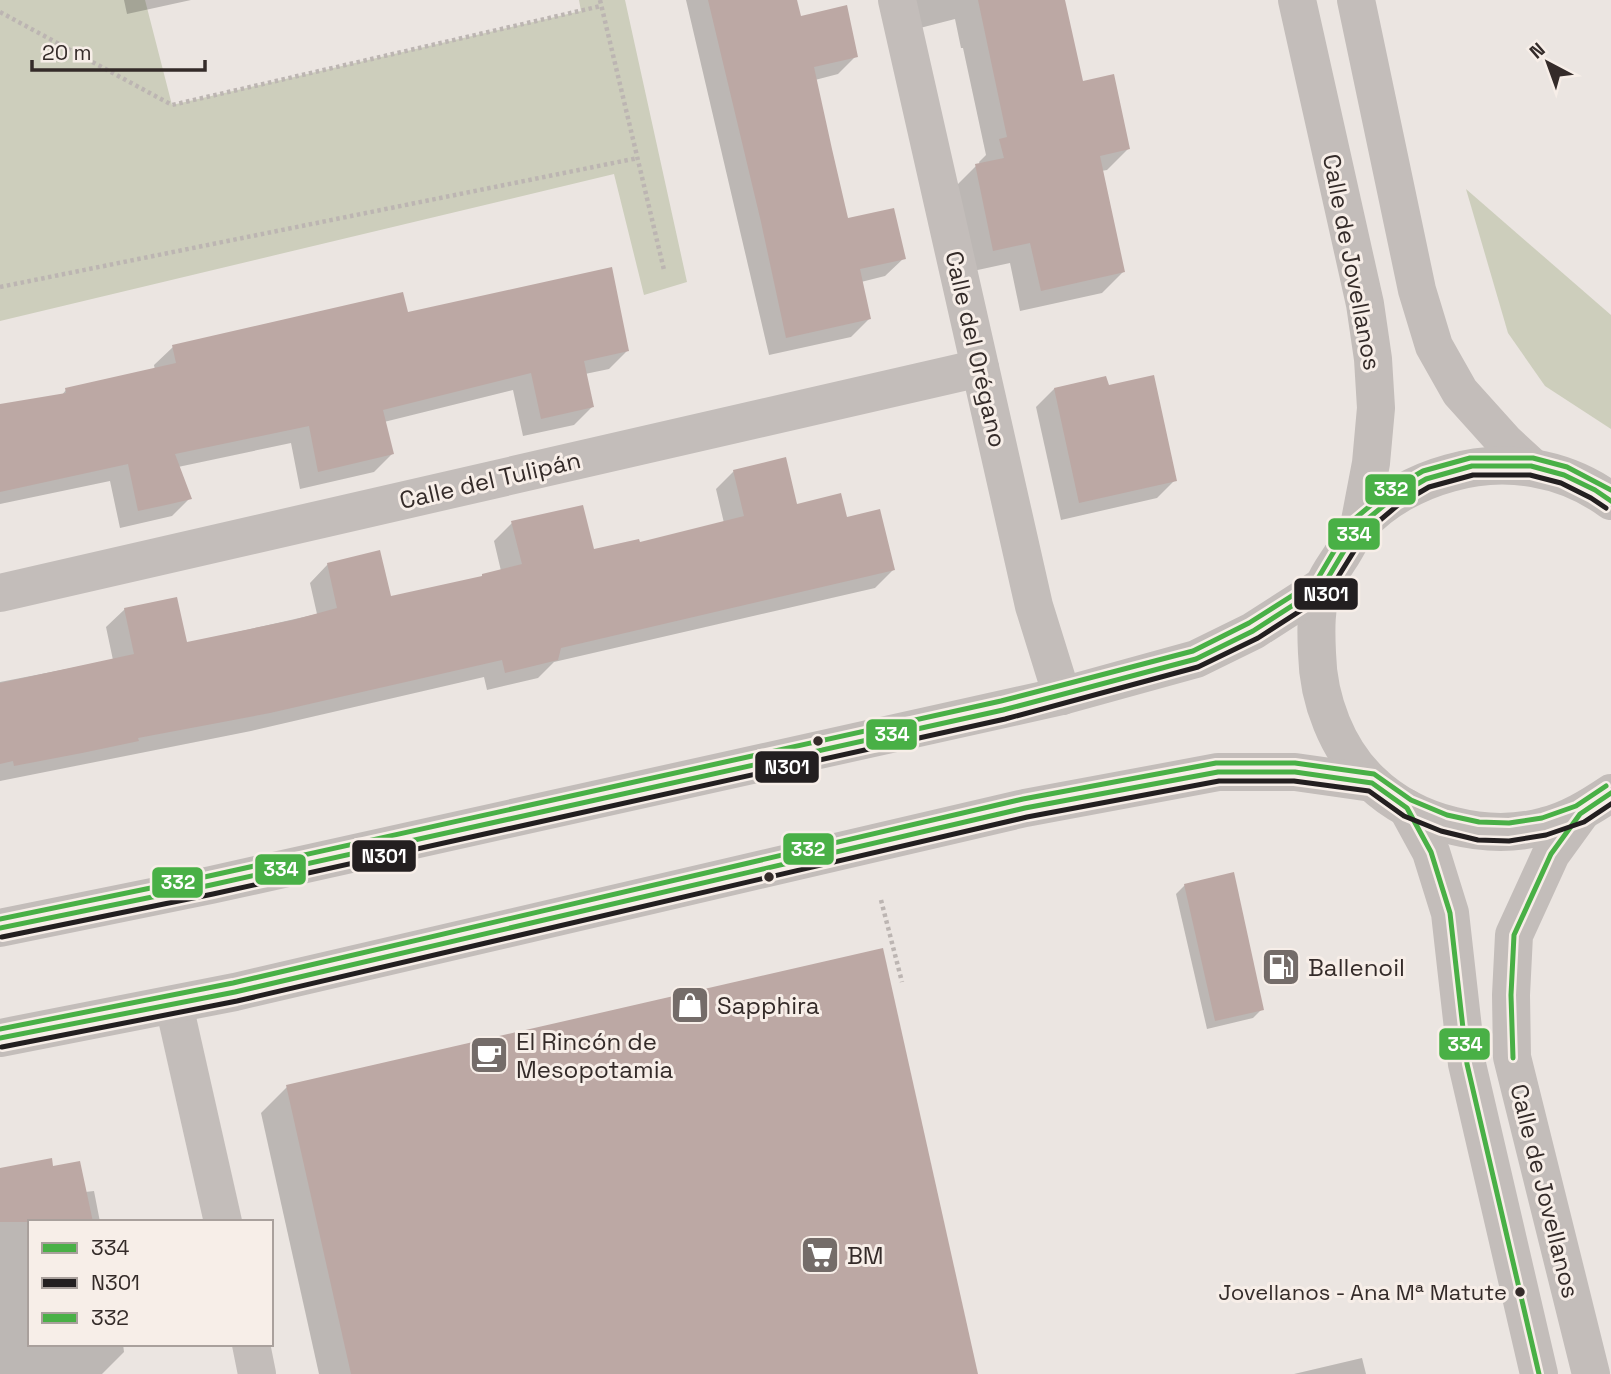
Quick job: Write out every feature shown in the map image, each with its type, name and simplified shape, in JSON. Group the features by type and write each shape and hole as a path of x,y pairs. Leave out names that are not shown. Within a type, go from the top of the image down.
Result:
{"street":[{"name":"Calle del Orégano","path":"897,0 1034,606 1062,696"},
{"name":"Calle de Jovellanos","path":"1297,0 1365,304 1373,359 1376,408 1371,463 1359,526"},
{"path":"1356,0 1417,290 1434,346 1460,392 1505,442 1531,466"},
{"name":"Calle del Tulipán","path":"0,593 980,368"},
{"path":"1611,501 1595,489 1564,475 1531,466 1472,466 1426,480 1393,498 1359,526 1323,586 1316,640 1317,667 1324,703 1342,745 1372,783 1407,808 1444,823 1478,831 1509,832 1544,827 1580,814 1611,793"},
{"path":"0,928 224,882 1062,696 1196,659 1254,631 1323,586"},
{"path":"0,1038 174,1004 1025,808 1218,772 1295,772 1372,783"},
{"name":"Calle de Jovellanos","path":"1407,808 1431,852 1450,913 1467,1064 1539,1374"},
{"name":"Calle de Jovellanos","path":"1580,814 1551,854 1514,935 1512,1057 1591,1374"},
{"path":"174,1004 223,1220"},
{"path":"251,1346 257,1374"}],"path":[{"path":"600,0 664,270"},
{"path":"0,12 172,105 601,6"},
{"path":"0,287 638,158"},
{"path":"881,900 902,982"}],"green space":[{"path":"0,0 145,0 172,105 581,11 579,0 625,0 687,282 644,295 614,174 0,321"},
{"path":"1466,189 1611,315 1611,429 1545,386 1508,333"}],"building":[{"path":"708,0 797,0 801,16 847,5 858,57 814,67 848,218 894,208 906,259 860,269 871,319 786,338"},
{"path":"978,0 1065,0 1083,81 1114,74 1130,149 1100,156 1125,272 1041,291 1030,243 993,251 975,164 1004,158 999,139 1007,137"},
{"path":"612,267 629,351 584,361 594,407 541,419 531,373 383,410 394,454 318,472 309,426 175,454 192,499 138,511 128,464 0,492 0,404 66,393 65,388 176,363 172,345 403,292 408,312"},
{"path":"1154,375 1177,481 1079,503 1054,388 1106,376 1109,385"},
{"path":"786,457 797,504 841,493 847,517 880,509 895,570 561,648 558,660 505,673 502,660 270,713 138,738 139,741 82,753 14,766 13,761 0,764 0,683 134,654 124,608 177,597 187,642 293,620 337,608 327,563 380,550 391,596 482,576 522,564 511,521 583,505 594,549 639,539 640,542 744,516 733,470"},
{"path":"1234,872 1264,1010 1215,1021 1184,884"},
{"path":"883,948 978,1374 351,1374 286,1085"},
{"path":"52,1158 53,1166 80,1161 93,1220 0,1222 0,1168"}],"transit line":[{"name":"332","path":"0,919 209,876 1001,701 1193,651 1249,623 1317,580 1352,521 1388,491 1423,471 1470,458 1533,458 1567,467 1611,490"},
{"name":"334","path":"0,928 211,885 1003,710 1196,659 1253,631 1323,586 1359,526 1393,498 1426,479 1472,466 1531,466 1564,475 1611,501"},
{"name":"N301","path":"2,937 213,894 1005,719 1198,667 1258,638 1328,593 1366,532 1398,505 1429,487 1473,475 1530,475 1561,483 1606,508"},
{"name":"332","path":"0,1029 233,983 1023,799 1216,763 1295,763 1374,774 1411,800 1447,815 1479,822 1509,823 1542,818 1576,806 1606,786"},
{"name":"334","path":"0,1038 235,992 1025,808 1218,772 1295,772 1372,783 1407,808 1431,852 1450,913 1467,1064 1539,1374"},
{"name":"N301","path":"2,1047 237,1001 1027,817 1219,781 1294,781 1369,791 1404,816 1441,831 1478,840 1509,841 1546,835 1584,822 1611,804"},
{"name":"334","path":"1513,1058 1511,995 1514,935 1551,854 1580,814 1611,793"}],"place":[{"name":"Ballenoil","path":"1281,967"},
{"name":"Sapphira","path":"690,1005"},
{"name":"El Rincón de Mesopotamia","path":"489,1055"},
{"name":"BM","path":"820,1255"},
{"name":"Jovellanos - Ana Mª Matute","path":"1520,1292"}]}
